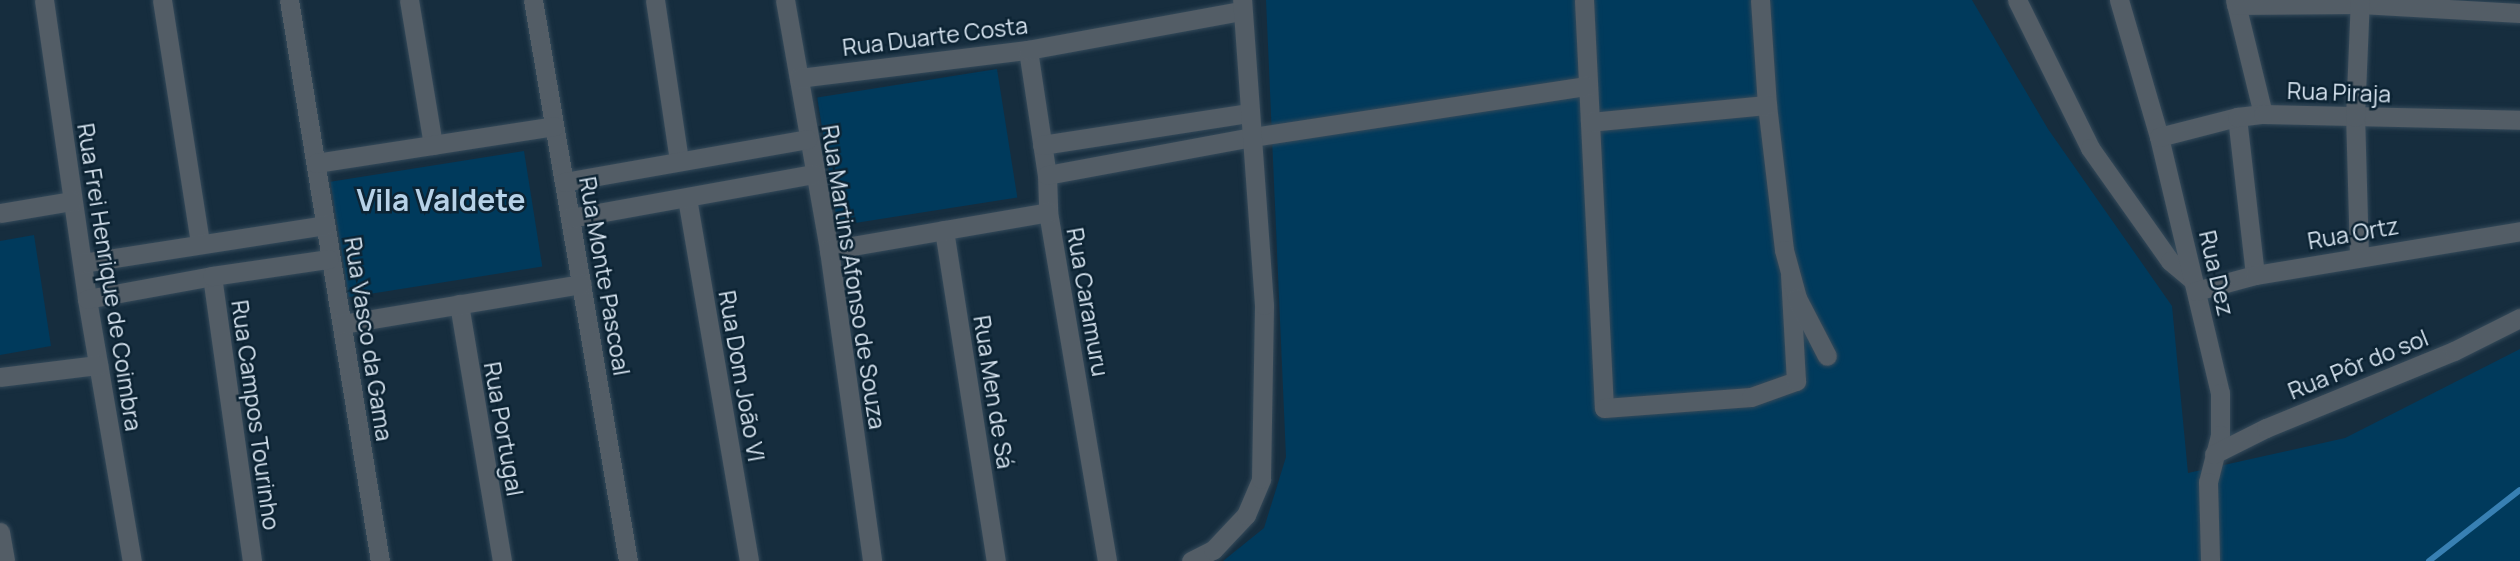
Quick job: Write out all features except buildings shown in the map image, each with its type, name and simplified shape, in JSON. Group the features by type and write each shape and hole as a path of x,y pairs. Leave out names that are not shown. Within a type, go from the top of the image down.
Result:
{"street":[{"name":"Rua Frei Henrique de Coimbra","path":"44,0 87,299 132,561"},
{"path":"162,0 200,243"},
{"name":"Rua Vasco da Gama","path":"289,0 380,561"},
{"path":"409,0 433,145"},
{"name":"Rua Monte Pascoal","path":"533,0 628,561"},
{"path":"655,0 679,160"},
{"name":"Rua Martins Afonso de Souza","path":"785,0 813,174 829,250 872,561"},
{"path":"1584,0 1604,408 1751,397 1796,381 1790,275 1767,105 1760,0"},
{"path":"2017,0 2090,148 2170,261 2194,286"},
{"name":"Rua Dez","path":"2119,0 2159,136 2220,393 2223,414 2208,482 2210,561"},
{"path":"2263,114 2235,2 2360,2 2520,13"},
{"path":"2359,256 2355,117 2360,2"},
{"path":"1191,561 1213,550 1246,515 1261,479 1264,305 1242,6"},
{"name":"Rua Duarte Costa","path":"799,78 1028,50 1210,8 1242,6"},
{"name":"Rua Caramuru","path":"1028,50 1047,174 1048,212 1107,561"},
{"path":"1047,174 1253,137 1587,86"},
{"path":"1590,122 1767,105"},
{"path":"1042,145 1248,113"},
{"name":"Rua Piraja","path":"2159,136 2237,117 2263,114 2520,120"},
{"path":"2237,117 2255,275"},
{"path":"316,163 554,126"},
{"path":"564,182 807,139"},
{"path":"571,218 813,174"},
{"name":"Rua Dom João VI","path":"687,198 749,561"},
{"path":"0,214 72,201"},
{"path":"829,250 1048,212"},
{"path":"83,263 325,225"},
{"name":"Rua Men de Sá","path":"944,230 996,561"},
{"name":"Rua Ortz","path":"2194,286 2520,230"},
{"path":"87,299 212,276 329,259"},
{"path":"1790,275 1797,298 1826,356"},
{"name":"Rua Campos Tourinho","path":"212,276 253,561"},
{"path":"342,324 582,284"},
{"name":"Rua Portugal","path":"459,304 502,561"},
{"name":"Rua Pôr do sol","path":"2214,454 2266,428 2454,351 2520,318"},
{"path":"0,377 98,365"},
{"path":"0,531 5,561"}],"shaded area":[{"path":"1266,0 1972,0 2048,129 2172,306 2188,473 2345,438 2520,349 2520,561 1223,561 1264,528 1286,457"},
{"path":"997,69 1017,197 838,226 817,97"},
{"path":"524,151 542,267 349,297 330,182"},
{"path":"34,235 51,346 0,355 0,241"}],"waterway":[{"path":"2429,561 2520,490"}],"district":[{"name":"Vila Valdete","path":"441,200"}]}
